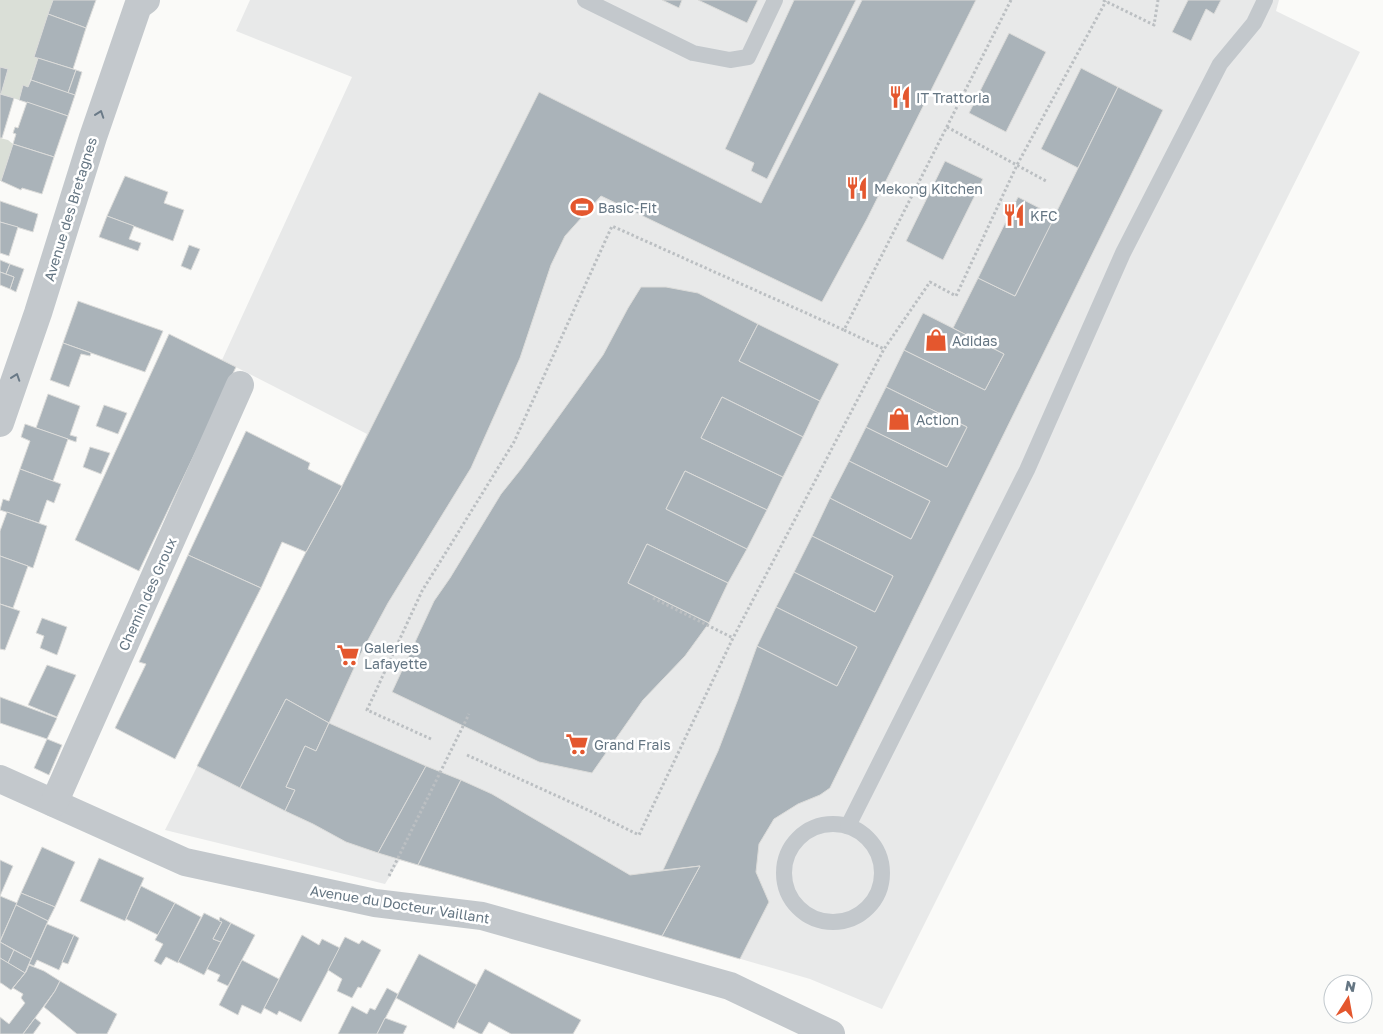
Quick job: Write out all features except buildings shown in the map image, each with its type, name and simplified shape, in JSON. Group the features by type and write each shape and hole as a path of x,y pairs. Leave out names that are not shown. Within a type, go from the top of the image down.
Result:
{"street":[{"name":"Avenue des Bretagnes","path":"0,423 38,313 92,137 138,6 146,0"},
{"name":"Chemin des Groux","path":"54,804 240,384"},
{"name":"Avenue du Docteur Vaillant","path":"0,779 185,862 375,903 482,916 730,986 830,1034"}],"lane":[{"path":"585,0 693,53 730,60 748,57 775,0"},
{"path":"848,826 1026,470 1123,253 1220,64 1254,23 1265,0"},
{"path":"832,824 848,826 862,833 873,844 880,858 882,873 880,888 872,902 855,916 833,922 816,919 801,911 790,898 784,882 784,865 790,849 800,836 815,827 832,824"}],"path":[{"path":"844,330 1011,0"},
{"path":"467,755 640,835 733,638 884,349 930,282 956,296 1017,165 1104,1 1154,25 1158,0"},
{"path":"947,128 1046,181"},
{"path":"431,739 367,710 422,591 514,442 612,226 884,349"},
{"path":"652,598 733,638"},
{"path":"375,903 469,714"}],"shaded area":[{"path":"0,0 53,0 34,57 38,58 28,87 23,86 19,100 1,94 8,69 0,67"},
{"path":"250,0 1279,0 1276,11 1360,52 882,1009 810,979 400,860 385,884 165,830 367,434 222,360 352,77 236,31"},
{"path":"0,138 8,140 13,144 1,181 0,181"}],"place":[{"name":"IT Trattoria","path":"900,97"},
{"name":"Mekong Kitchen","path":"857,188"},
{"name":"Basic-Fit","path":"582,207"},
{"name":"KFC","path":"1014,215"},
{"name":"Adidas","path":"936,340"},
{"name":"Action","path":"899,419"},
{"name":"Galeries Lafayette","path":"348,655"},
{"name":"Grand Frais","path":"577,744"}]}
